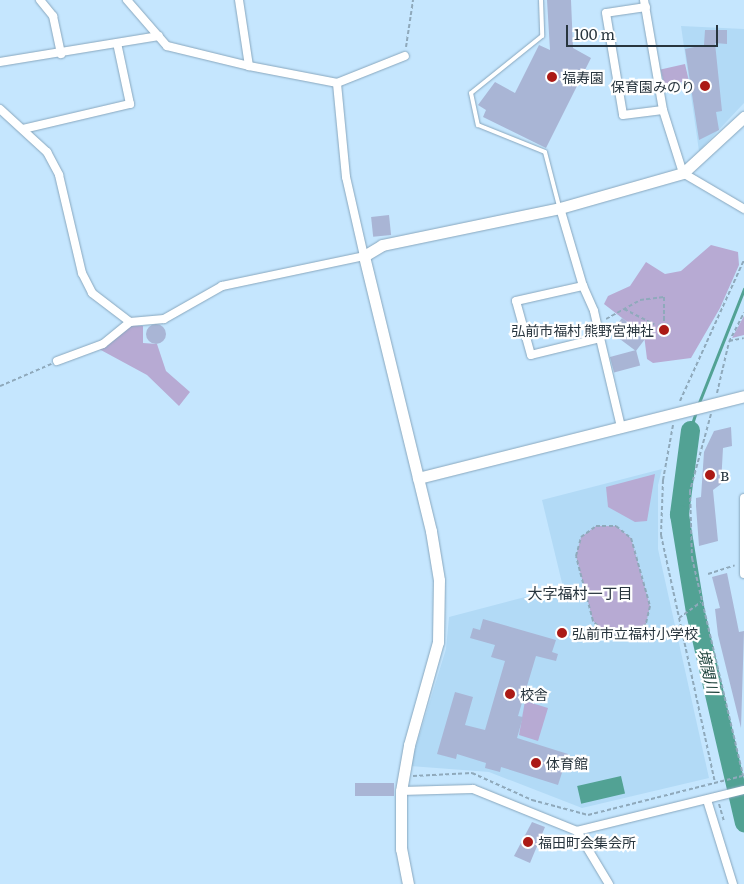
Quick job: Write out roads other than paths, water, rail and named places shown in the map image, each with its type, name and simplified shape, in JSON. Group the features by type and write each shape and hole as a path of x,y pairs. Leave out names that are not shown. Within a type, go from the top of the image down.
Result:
{"street":[{"path":"40,0 54,16 61,54"},
{"path":"128,0 167,46 249,66 337,83 405,56"},
{"path":"239,0 249,66"},
{"path":"663,110 623,115 606,13 645,4 663,110 683,173 744,209"},
{"path":"0,62 61,54 159,36"},
{"path":"23,129 130,104 117,43"},
{"path":"337,83 346,177 436,555 438,642 409,745 401,791 401,849 408,884"},
{"path":"0,109 46,152 59,175 82,273 92,293 130,322"},
{"path":"57,361 103,344 130,322 164,319 222,286 364,256 382,245 560,208 683,173 744,117"},
{"path":"560,208 596,322 621,427"},
{"path":"584,286 516,301 531,355 600,338"},
{"path":"418,478 744,396"},
{"path":"744,498 744,574"},
{"path":"401,791 473,789 577,831 744,790"},
{"path":"707,800 731,884"},
{"path":"577,831 608,884"}],"lane":[{"path":"542,0 542,36 471,93 478,125 544,152 560,208"}],"waterway":[{"path":"698,405 744,289"},
{"path":"690,430 696,411"},
{"name":"境関川","path":"690,430 679,514 695,612 744,822"}],"place":[{"name":"福寿園","path":"552,77"},
{"name":"保育園みのり","path":"705,86"},
{"name":"弘前市福村 熊野宮神社","path":"664,330"},
{"name":"B","path":"710,475"},
{"name":"弘前市立福村小学校","path":"562,633"},
{"name":"校舎","path":"510,694"},
{"name":"体育館","path":"536,763"},
{"name":"福田町会集会所","path":"528,842"}],"district":[{"name":"大字福村一丁目","path":"580,593"}]}
